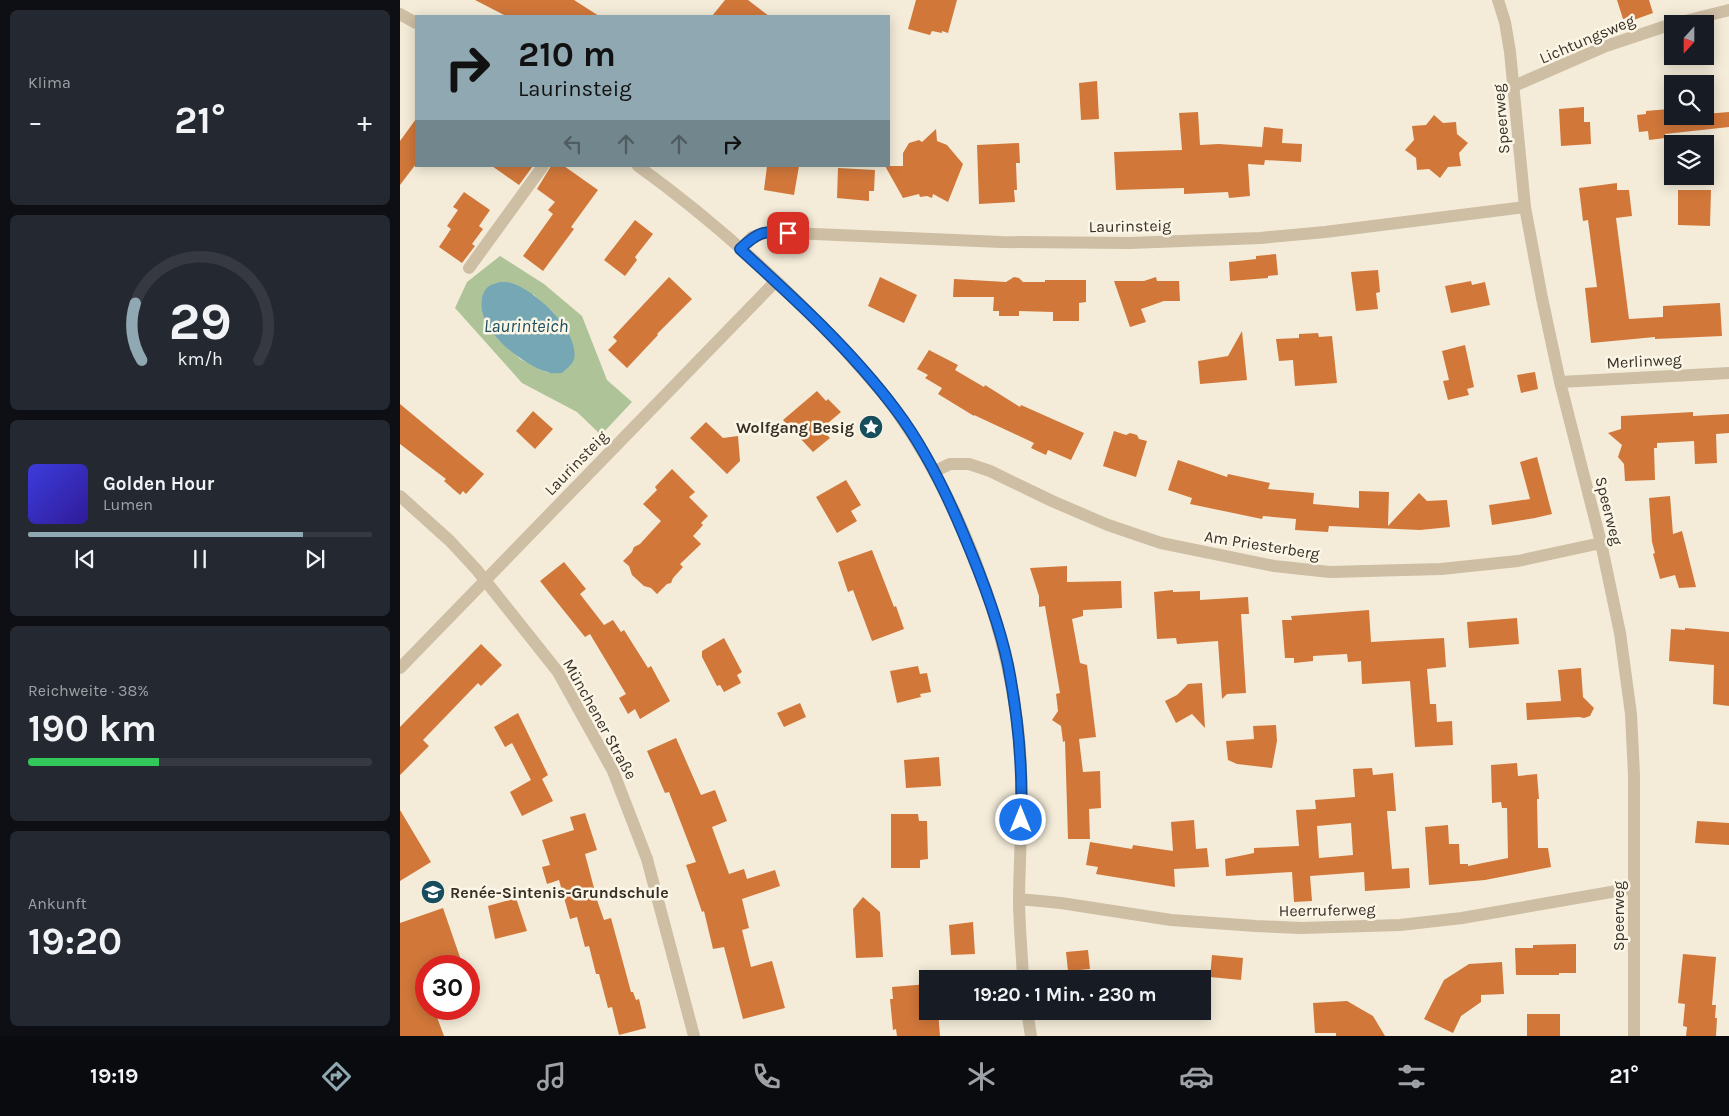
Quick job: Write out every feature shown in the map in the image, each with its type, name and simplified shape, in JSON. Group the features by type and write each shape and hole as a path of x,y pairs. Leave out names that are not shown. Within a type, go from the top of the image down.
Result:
{"street":[{"name":"Speerweg","path":"1498,0 1505,22 1514,86 1525,207 1560,382 1601,544 1620,633 1631,714 1634,775 1634,1036"},
{"name":"Lichtungsweg","path":"1709,15 1729,10"},
{"path":"400,14 415,22"},
{"name":"Lichtungsweg","path":"1514,86 1606,46 1664,27"},
{"path":"469,268 542,167"},
{"path":"639,167 700,214 776,281 818,322 896,409 934,471 952,506 990,604 1008,664 1017,723 1022,804 1019,899 1023,970"},
{"name":"Laurinsteig","path":"740,249 752,237 768,232 1001,242 1130,243 1260,238 1325,232 1525,207"},
{"name":"Laurinsteig","path":"400,668 776,281"},
{"name":"Merlinweg","path":"1560,382 1729,373"},
{"name":"Am Priesterberg","path":"934,471 950,464 969,464 990,470 1052,501 1108,525 1143,537 1214,555 1274,566 1330,572 1441,569 1518,561 1601,544"},
{"name":"Münchener Straße","path":"400,496 450,541 486,580 558,672 613,771 647,859 694,1036"},
{"name":"Heerruferweg","path":"1019,899 1062,903 1171,920 1301,928 1400,925 1462,918 1634,888"},
{"path":"1028,1020 1031,1036"}],"green space":[{"path":"500,256 544,284 582,316 607,380 632,402 601,435 577,412 522,383 455,308 467,282","holes":["533,294 552,311 566,329 548,373 520,359 497,338"]}],"water":[{"name":"Laurinteich","path":"500,282 511,283 532,294 544,303 563,325 574,348 574,359 571,365 562,373 549,373 536,368 513,353 493,333 486,322 482,310 482,297 489,286"}],"building":[{"path":"475,0 574,0 597,15 504,15"},
{"path":"725,0 748,0 768,15 713,15"},
{"path":"916,0 957,0 948,33 932,31 930,35 908,29"},
{"path":"1617,0 1649,0 1653,13 1628,22 1627,18 1623,19"},
{"path":"1097,81 1099,119 1081,120 1079,83"},
{"path":"1584,107 1584,122 1590,122 1591,144 1561,146 1559,109"},
{"path":"1664,109 1664,125 1714,125 1714,113 1729,112 1729,127 1665,134 1664,138 1649,140 1648,131 1639,132 1637,115 1646,114 1646,111"},
{"path":"1198,112 1200,145 1219,144 1262,147 1264,127 1283,129 1282,143 1302,144 1301,162 1265,160 1264,165 1248,164 1250,196 1229,198 1228,192 1184,194 1184,188 1116,190 1114,152 1182,150 1179,113"},
{"path":"1434,115 1443,123 1456,122 1457,134 1468,143 1459,153 1461,166 1448,167 1440,178 1429,169 1417,170 1416,158 1405,150 1414,140 1412,126 1426,125"},
{"path":"415,120 415,165 400,185 400,141"},
{"path":"936,129 937,141 947,145 963,164 948,202 933,194 932,198 927,196 920,197 919,194 903,198 886,167 903,166 903,153 909,143 919,140 922,142"},
{"path":"1019,143 1020,163 1016,163 1017,190 1014,190 1015,202 979,204 977,145"},
{"path":"493,167 532,167 519,185"},
{"path":"550,167 565,167 598,190 571,227 574,229 543,271 523,256 553,214 548,210 555,202 537,189"},
{"path":"767,167 799,167 794,195 764,190"},
{"path":"838,168 875,170 874,191 869,191 869,201 837,198"},
{"path":"1617,183 1617,190 1629,190 1632,216 1616,218 1629,319 1663,317 1663,306 1720,303 1722,336 1655,339 1655,337 1591,343 1585,288 1597,287 1588,220 1583,221 1579,188"},
{"path":"1678,190 1711,190 1710,226 1678,225"},
{"path":"464,192 490,210 479,226 483,229 472,244 475,246 462,263 439,247 451,229 447,226 458,210 453,207"},
{"path":"635,220 653,234 635,257 637,260 625,276 604,260"},
{"path":"1276,254 1278,275 1268,276 1268,278 1230,281 1229,262 1256,259 1256,256"},
{"path":"1378,270 1380,292 1376,293 1378,309 1356,311 1351,272"},
{"path":"669,277 692,299 627,368 608,350 617,341 613,337"},
{"path":"880,277 917,295 904,323 868,306"},
{"path":"1014,277 1019,278 1023,282 1086,280 1086,302 1079,303 1079,321 1053,321 1053,312 1019,311 1019,316 999,316 999,311 993,311 994,297 953,297 954,279 1006,282"},
{"path":"1156,277 1157,281 1179,281 1180,301 1164,301 1141,309 1146,322 1130,327 1114,281 1144,281"},
{"path":"1471,281 1472,285 1485,282 1490,305 1451,313 1445,286"},
{"path":"1242,331 1247,380 1200,384 1198,361 1228,356"},
{"path":"1318,333 1319,337 1332,336 1337,383 1295,386 1293,360 1279,361 1276,339 1299,338 1299,334"},
{"path":"1465,345 1474,387 1467,389 1469,395 1448,400 1443,381 1449,380 1442,351"},
{"path":"929,350 958,365 955,370 984,387 985,385 1020,407 1021,405 1084,433 1071,460 1048,450 1046,455 1031,448 1034,443 974,416 938,394 942,388 925,378 928,375 917,369"},
{"path":"1535,372 1538,389 1521,393 1517,375"},
{"path":"817,391 826,401 828,399 841,412 821,429 830,438 813,452 783,420"},
{"path":"400,404 484,474 466,494 463,491 460,495 444,481 446,479 400,444"},
{"path":"533,411 553,429 535,449 516,431"},
{"path":"1693,412 1693,416 1729,414 1729,433 1716,434 1717,463 1695,464 1694,441 1657,443 1657,448 1654,448 1655,480 1625,481 1624,464 1618,457 1622,445 1608,433 1621,429 1621,416"},
{"path":"706,422 723,438 738,436 740,461 727,474 690,438"},
{"path":"1114,431 1126,435 1130,433 1137,435 1139,439 1147,441 1136,477 1103,466"},
{"path":"1537,457 1552,514 1492,525 1489,505 1530,499 1520,462"},
{"path":"1178,460 1227,477 1228,474 1270,483 1268,489 1314,493 1313,504 1359,508 1359,491 1389,492 1388,526 1419,493 1427,501 1447,500 1450,527 1420,530 1329,526 1328,532 1295,530 1296,519 1263,516 1262,519 1190,504 1192,498 1168,490"},
{"path":"672,469 695,492 689,497 708,516 693,536 701,544 680,564 683,567 671,583 667,584 657,594 632,575 629,566 623,561 632,552 634,547 640,544 661,521 643,504 657,490 655,487"},
{"path":"846,480 861,505 851,511 857,521 837,533 816,497"},
{"path":"1670,496 1673,534 1682,531 1696,587 1679,588 1675,575 1660,579 1653,554 1655,553 1652,542 1649,498"},
{"path":"872,550 904,629 872,641 853,590 848,592 838,562"},
{"path":"564,562 586,589 580,594 604,625 613,620 621,632 624,630 648,668 651,666 670,701 640,719 635,709 628,714 619,698 626,694 590,634 585,637 540,581"},
{"path":"1067,566 1067,582 1121,581 1122,608 1083,610 1083,616 1072,619 1080,663 1087,665 1096,737 1079,739 1083,772 1100,771 1101,808 1089,809 1090,839 1068,839 1065,741 1063,742 1061,726 1052,720 1058,711 1056,694 1060,693 1045,606 1039,607 1039,596 1030,568"},
{"path":"1173,590 1173,592 1200,591 1200,600 1248,597 1249,614 1241,614 1246,693 1227,694 1222,699 1218,641 1177,644 1176,638 1157,639 1154,592"},
{"path":"1369,610 1371,642 1444,638 1446,667 1427,669 1430,704 1436,704 1437,722 1452,721 1453,745 1415,747 1410,681 1362,684 1361,661 1348,662 1347,654 1313,656 1313,661 1294,663 1294,658 1285,658 1282,620 1292,620 1291,616"},
{"path":"1517,618 1519,644 1469,648 1467,622"},
{"path":"1685,628 1729,632 1729,706 1713,704 1714,665 1669,661 1671,629 1685,630"},
{"path":"724,638 742,672 737,675 741,683 724,692 720,685 717,686 702,657 702,651"},
{"path":"481,644 502,665 481,686 478,683 423,740 429,746 400,775 400,727"},
{"path":"918,666 920,674 927,673 931,692 920,694 921,697 897,703 890,671"},
{"path":"1581,668 1583,697 1594,708 1590,716 1584,718 1527,720 1526,703 1561,701 1558,670"},
{"path":"1202,683 1205,728 1192,714 1176,723 1165,701 1177,695 1188,684"},
{"path":"800,703 806,717 784,727 777,713"},
{"path":"518,713 548,775 542,779 553,801 522,816 510,792 531,780 512,743 505,747 494,727"},
{"path":"1276,725 1277,741 1272,768 1237,764 1228,760 1226,741 1254,739 1253,726"},
{"path":"676,738 701,795 715,790 727,821 712,827 729,874 744,869 747,879 775,870 780,886 742,899 749,928 742,930 751,967 772,961 785,1008 743,1019 724,947 713,949 704,911 702,912 686,865 696,862 669,792 665,793 647,751"},
{"path":"939,757 941,786 906,788 904,760"},
{"path":"1517,763 1518,776 1537,774 1539,799 1537,799 1538,848 1548,848 1551,867 1485,880 1429,885 1425,827 1448,825 1449,844 1459,844 1460,864 1468,864 1468,866 1508,858 1507,808 1502,808 1501,802 1492,803 1491,765"},
{"path":"1372,768 1373,775 1393,773 1396,811 1387,811 1392,869 1409,868 1410,888 1365,891 1364,872 1310,876 1312,901 1294,902 1292,872 1226,876 1225,859 1254,853 1254,848 1299,846 1296,810 1316,809 1315,800 1355,797 1353,769","holes":["1351,823 1353,855 1319,858 1317,826"]},
{"name":"Renée-Sintenis-Grundschule","path":"400,810 431,862 400,881"},
{"path":"585,813 597,850 585,854 598,903 604,920 611,918 631,992 633,992 636,1000 639,999 646,1028 619,1035 612,1007 608,1008 599,974 596,974 589,946 585,947 577,917 570,919 559,880 547,884 542,867 550,865 542,840 574,830 570,817"},
{"path":"891,814 918,814 919,821 927,821 928,859 920,860 920,868 891,868"},
{"path":"1194,820 1196,849 1207,848 1209,867 1174,869 1175,887 1096,874 1098,867 1086,865 1090,842 1132,849 1133,845 1173,851 1171,822"},
{"path":"1697,821 1729,823 1729,845 1695,843"},
{"path":"863,897 880,912 883,957 856,958 853,909"},
{"path":"516,898 527,931 495,939 488,906"},
{"path":"443,908 459,955 415,955 415,1020 438,1020 444,1036 400,1036 400,923"},
{"path":"973,922 975,954 951,955 949,925"},
{"path":"1576,944 1576,973 1516,975 1515,948 1533,948 1533,945"},
{"path":"1088,950 1090,969 1068,970 1066,952"},
{"path":"1683,954 1716,957 1712,1005 1716,1005 1716,1036 1686,1036 1687,1027 1683,1026 1685,1004 1678,1003"},
{"path":"1212,955 1243,958 1241,980 1211,977"},
{"path":"1502,962 1504,994 1481,995 1481,1002 1461,1016 1453,1033 1424,1019 1444,980 1469,964"},
{"path":"919,985 919,1020 939,1020 940,1036 897,1036 896,1029 893,1030 890,999 893,999 892,987"},
{"path":"1347,1001 1373,1016 1385,1036 1336,1036 1336,1033 1315,1033 1313,1003"},
{"path":"1527,1014 1560,1014 1560,1036 1527,1036"}],"place":[{"name":"Wolfgang Besig","path":"871,427"},
{"name":"Renée-Sintenis-Grundschule","path":"433,892"}],"route":[{"path":"788,233 768,232 759,234 752,237 740,249 818,322 896,409 934,471 952,506 971,551 990,604 1008,664 1017,723 1022,804 1021,820"}]}
